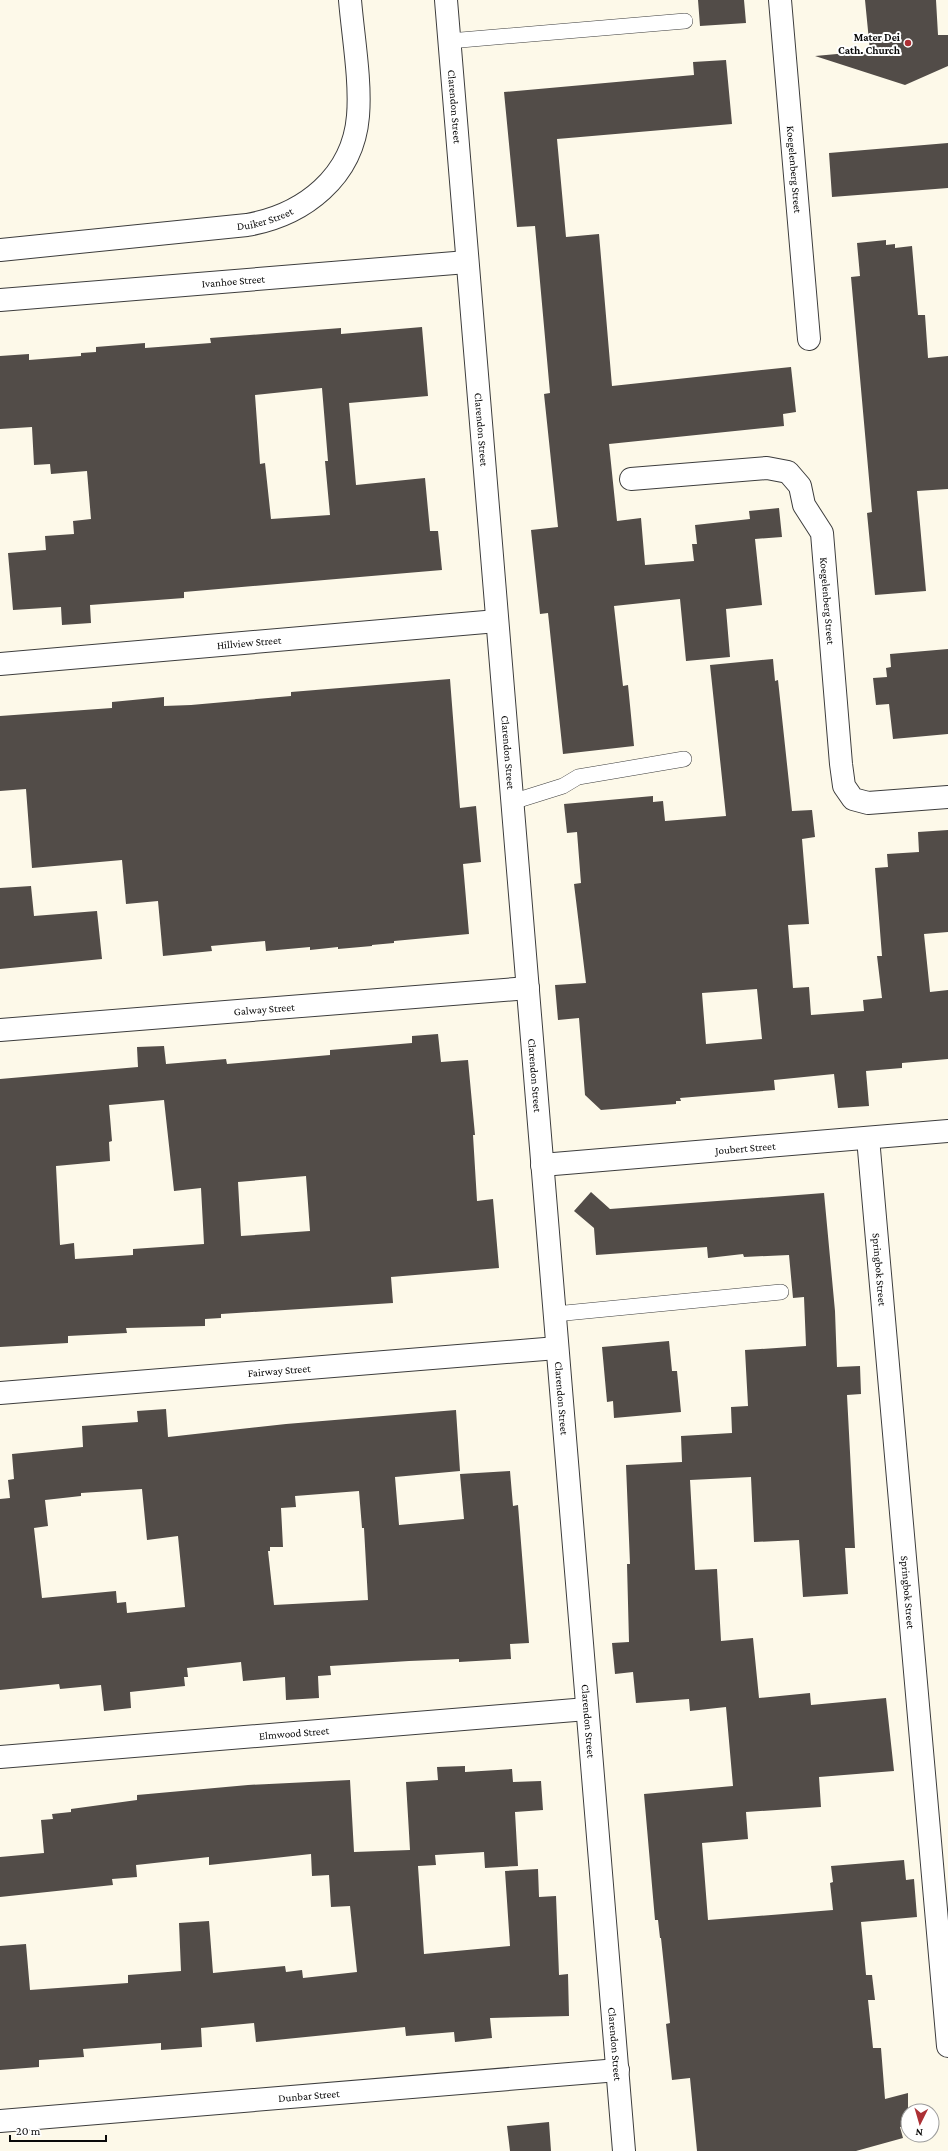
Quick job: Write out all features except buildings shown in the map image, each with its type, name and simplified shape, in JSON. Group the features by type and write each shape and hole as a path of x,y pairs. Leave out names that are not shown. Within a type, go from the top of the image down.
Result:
{"street":[{"name":"Duiker Street","path":"0,250 268,222 305,205 329,183 340,168 355,134 358,116 358,98 350,0"},
{"name":"Clarendon Street","path":"446,0 624,2151"},
{"name":"Koegelenberg Street","path":"780,0 809,339"},
{"name":"Ivanhoe Street","path":"0,300 467,262"},
{"name":"Koegelenberg Street","path":"631,479 767,468 788,472 800,486 804,505 822,533 844,786 853,799 868,803 948,797"},
{"name":"Hillview Street","path":"0,664 497,621"},
{"name":"Galway Street","path":"0,1030 528,988"},
{"name":"Joubert Street","path":"542,1165 948,1131"},
{"name":"Springbok Street","path":"868,1138 948,2046"},
{"name":"Fairway Street","path":"0,1393 558,1348"},
{"name":"Elmwood Street","path":"0,1757 587,1709"},
{"name":"Dunbar Street","path":"0,2121 618,2070"}],"lane":[{"path":"449,41 685,21"},
{"path":"512,802 563,786 578,777 684,759"},
{"path":"555,1314 781,1292"}],"place":[{"name":"Mater Dei Cath. Church","path":"908,43"}]}
